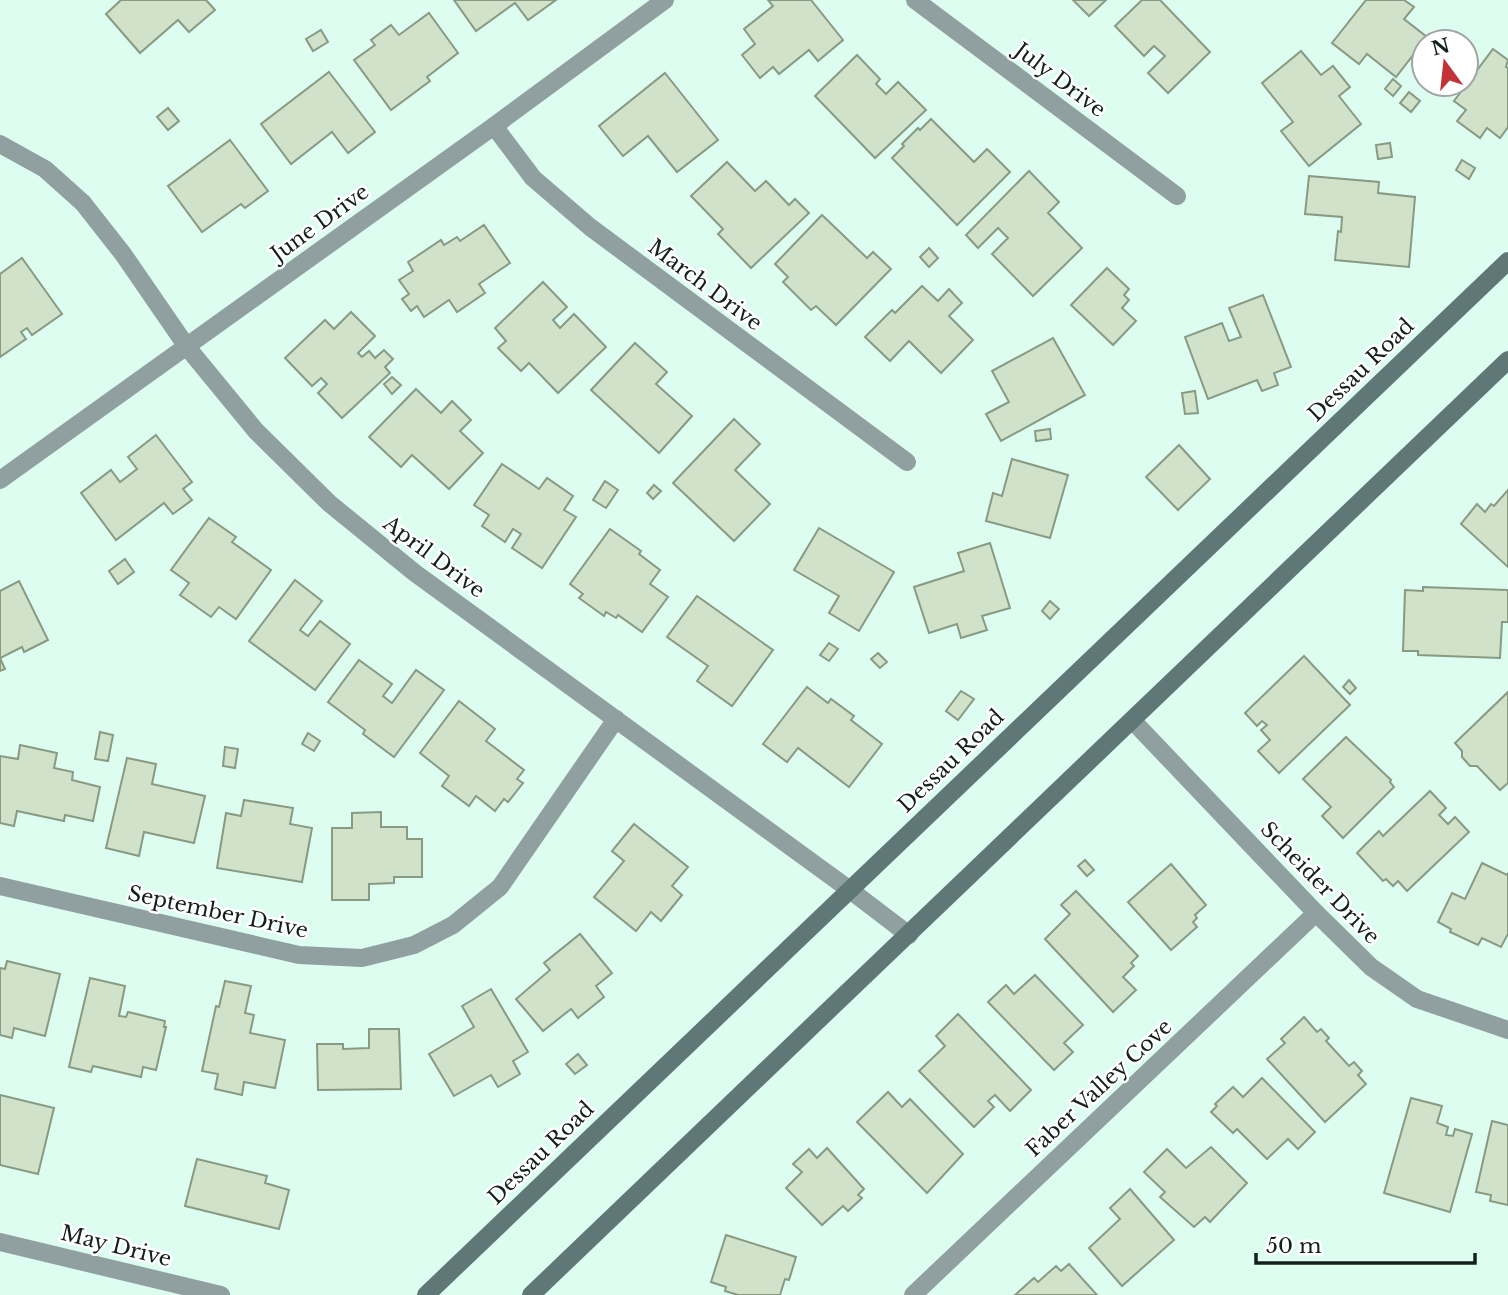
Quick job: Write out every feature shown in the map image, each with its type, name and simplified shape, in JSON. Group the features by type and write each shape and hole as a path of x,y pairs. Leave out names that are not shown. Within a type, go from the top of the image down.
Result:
{"main road":[{"name":"Dessau Road","path":"426,1295 1508,261"},
{"path":"531,1295 1508,360"}],"street":[{"name":"June Drive","path":"0,480 665,0"},
{"name":"July Drive","path":"915,0 1177,196"},
{"name":"March Drive","path":"494,126 533,178 590,227 907,463"},
{"name":"April Drive","path":"0,144 45,169 83,203 123,254 187,347 256,431 329,503 415,573 909,935"},
{"name":"September Drive","path":"0,887 299,955 362,958 414,945 453,925 500,887 616,719"},
{"name":"Scheider Drive","path":"1132,720 1371,967 1417,999 1508,1030"},
{"name":"Faber Valley Cove","path":"913,1295 1316,913"},
{"name":"May Drive","path":"0,1241 221,1295"}],"building":[{"path":"121,0 206,0 215,10 189,32 178,20 140,53 106,14"},
{"path":"454,0 556,0 528,20 515,3 476,31"},
{"path":"768,0 811,0 843,40 818,61 809,50 779,74 773,67 760,78 742,55 755,44 744,29 773,6"},
{"path":"1073,0 1106,0 1089,16"},
{"path":"1142,0 1160,0 1210,52 1168,93 1148,73 1165,56 1154,46 1144,56 1115,26"},
{"path":"1366,0 1404,0 1414,7 1404,19 1416,28 1410,28 1410,59 1396,77 1367,54 1359,64 1332,43"},
{"path":"429,13 458,53 427,77 430,81 391,110 354,60 375,45 371,40 391,25 399,35"},
{"path":"321,30 328,42 313,51 306,39"},
{"path":"1493,49 1508,60 1508,127 1500,138 1487,128 1480,138 1457,121 1466,110 1454,101 1456,98 1480,98 1480,66"},
{"path":"1301,51 1321,75 1333,66 1350,87 1339,96 1361,124 1309,166 1281,131 1293,122 1262,83"},
{"path":"857,55 880,79 876,84 886,94 898,82 926,110 875,158 815,96"},
{"path":"329,72 375,132 348,153 332,132 291,164 261,124"},
{"path":"665,73 718,140 677,172 648,136 623,156 599,126"},
{"path":"1393,79 1401,86 1393,96 1385,89"},
{"path":"1409,92 1410,98 1420,101 1411,112 1400,103"},
{"path":"168,108 179,121 168,130 157,117"},
{"path":"931,119 974,162 987,149 1010,172 957,225 892,158 918,128 920,130"},
{"path":"230,140 268,191 245,208 241,204 202,232 168,186"},
{"path":"1390,143 1392,157 1378,159 1376,145"},
{"path":"1462,160 1475,168 1469,179 1456,170"},
{"path":"727,162 755,191 766,181 789,205 795,199 809,213 751,268 718,234 723,229 691,196"},
{"path":"1029,171 1059,202 1048,213 1082,248 1033,296 992,254 1008,238 998,228 978,248 966,235"},
{"path":"1309,176 1379,182 1378,193 1415,197 1409,267 1335,260 1342,217 1305,214"},
{"path":"822,215 867,258 873,252 891,269 836,325 816,306 811,310 783,282 788,277 775,264"},
{"path":"484,225 510,263 479,284 485,293 457,312 449,300 424,317 417,306 411,311 402,299 409,294 399,280 413,271 408,262 441,240 444,245 457,237 460,241"},
{"path":"929,248 938,258 929,267 920,257"},
{"path":"22,258 62,314 32,335 27,328 21,332 26,339 0,357 0,274"},
{"path":"1107,268 1129,289 1124,295 1129,300 1122,308 1136,321 1113,345 1071,305"},
{"path":"543,282 567,307 553,320 560,328 574,314 606,347 558,393 529,363 521,371 498,348 506,341 495,328"},
{"path":"922,286 938,301 949,289 962,303 949,316 973,340 941,373 909,341 890,361 865,337 892,310 895,313"},
{"path":"1263,295 1291,367 1274,373 1278,385 1262,391 1257,380 1208,399 1185,337 1222,323 1229,341 1241,337 1229,308"},
{"path":"351,312 375,336 358,353 362,357 369,351 375,358 384,350 393,359 385,367 390,373 342,418 318,393 327,384 321,378 312,386 285,358 325,320 334,329"},
{"path":"1053,338 1085,395 1001,441 986,414 1009,402 992,371"},
{"path":"635,343 667,372 656,384 692,416 659,453 591,390"},
{"path":"392,377 401,385 392,394 384,384"},
{"path":"416,389 441,413 452,401 471,420 460,431 483,453 449,489 412,455 401,467 369,437"},
{"path":"1195,391 1198,413 1185,414 1182,393"},
{"path":"734,419 760,444 735,470 770,504 734,541 673,483"},
{"path":"1050,429 1051,439 1036,441 1035,431"},
{"path":"156,435 192,482 183,489 192,500 173,514 164,503 116,540 81,493 111,470 120,482 137,469 128,457"},
{"path":"1179,445 1210,479 1178,510 1146,477"},
{"path":"1012,459 1068,475 1050,538 986,521 993,493 1002,496"},
{"path":"502,464 539,489 547,478 573,496 564,510 576,517 542,568 512,548 521,534 513,529 505,542 482,526 489,515 474,505"},
{"path":"605,481 618,490 606,508 593,500"},
{"path":"654,485 661,491 653,499 647,493"},
{"path":"1508,490 1508,567 1461,524 1477,504 1485,512"},
{"path":"209,518 236,537 232,542 271,570 236,619 219,607 211,617 180,595 189,583 171,570"},
{"path":"819,528 894,572 859,631 829,613 839,596 794,570"},
{"path":"610,529 641,551 639,554 660,570 650,584 668,597 642,632 618,615 616,618 606,612 604,616 579,598 583,594 570,584"},
{"path":"990,543 1010,608 982,616 987,630 961,638 957,624 929,633 914,587 964,571 958,553"},
{"path":"125,559 134,572 118,584 109,571"},
{"path":"295,580 322,601 300,630 308,636 320,621 350,644 315,690 249,641"},
{"path":"19,581 48,640 24,652 22,647 0,658 0,591"},
{"path":"1423,587 1508,590 1508,622 1502,622 1500,658 1418,655 1418,651 1403,651 1405,590 1423,591"},
{"path":"697,596 773,650 732,706 697,681 708,666 667,637"},
{"path":"1050,601 1059,609 1050,619 1042,611"},
{"path":"829,643 838,649 829,661 820,655"},
{"path":"878,653 887,662 880,668 871,659"},
{"path":"1304,656 1350,705 1279,773 1258,751 1270,740 1261,730 1267,725 1262,721 1257,726 1245,713"},
{"path":"0,658 5,669 0,671"},
{"path":"359,660 392,684 383,696 392,703 416,670 444,690 394,757 363,734 365,730 328,702"},
{"path":"1349,680 1356,688 1350,694 1343,687"},
{"path":"807,687 828,703 831,699 854,716 851,720 882,744 849,787 798,748 787,762 763,744"},
{"path":"961,691 974,699 958,720 946,711"},
{"path":"1508,692 1508,783 1500,790 1477,766 1470,766 1455,743"},
{"path":"459,701 495,729 486,741 524,770 517,779 523,783 508,802 504,799 495,811 476,796 469,806 442,786 449,776 420,753"},
{"path":"100,732 113,735 108,761 95,759"},
{"path":"308,733 320,741 314,751 302,744"},
{"path":"1346,737 1391,780 1394,787 1343,838 1322,816 1331,807 1303,779"},
{"path":"20,745 57,753 54,768 73,772 72,780 100,787 93,821 65,815 64,821 17,811 14,826 0,823 0,756 18,759"},
{"path":"225,747 238,749 235,768 223,766"},
{"path":"127,758 156,764 152,784 205,796 194,843 144,832 139,856 106,848"},
{"path":"1430,791 1446,808 1439,815 1448,824 1455,817 1469,832 1407,891 1398,881 1393,886 1386,879 1383,881 1357,853 1379,831 1383,836"},
{"path":"244,800 293,808 290,824 312,828 302,882 217,868 226,813 241,816"},
{"path":"381,812 381,827 407,827 407,839 422,839 422,877 394,877 394,883 369,884 369,900 332,900 332,828 352,828 352,813"},
{"path":"634,824 688,867 672,886 682,895 661,921 651,912 636,931 594,897 624,861 612,851"},
{"path":"1085,860 1094,870 1087,876 1078,866"},
{"path":"1482,863 1507,875 1508,873 1508,934 1501,947 1482,938 1478,945 1450,932 1451,929 1438,922 1452,893 1465,899"},
{"path":"1171,864 1206,905 1195,915 1197,918 1193,922 1197,927 1171,950 1128,902"},
{"path":"1076,891 1138,956 1131,963 1134,966 1123,977 1136,990 1113,1012 1045,939 1070,914 1061,905"},
{"path":"580,934 612,973 596,986 604,997 578,1018 571,1009 543,1031 516,999 550,970 544,963"},
{"path":"7,961 60,974 45,1036 14,1028 12,1038 0,1035 0,968 5,969"},
{"path":"1035,975 1083,1025 1064,1043 1073,1052 1054,1070 988,1002 1006,985 1014,994"},
{"path":"90,978 125,986 119,1016 126,1017 128,1012 165,1021 156,1070 143,1067 141,1077 93,1066 91,1072 69,1067"},
{"path":"225,981 251,986 245,1013 254,1015 250,1033 285,1040 275,1088 244,1082 242,1095 215,1089 218,1074 202,1071 216,1006 219,1007"},
{"path":"491,989 528,1052 513,1061 520,1074 498,1087 491,1075 454,1096 429,1054 474,1027 462,1006"},
{"path":"958,1014 1031,1090 1010,1111 995,1095 988,1101 994,1107 974,1127 919,1071 945,1046 936,1036"},
{"path":"1304,1017 1317,1032 1321,1029 1329,1038 1326,1041 1349,1066 1354,1062 1362,1071 1358,1075 1366,1084 1325,1122 1267,1059 1285,1043 1281,1039"},
{"path":"369,1029 399,1029 401,1089 318,1090 317,1044 343,1044 343,1049 369,1048"},
{"path":"578,1054 587,1065 575,1074 566,1064"},
{"path":"1262,1078 1315,1132 1298,1149 1288,1139 1267,1159 1237,1129 1233,1133 1211,1112 1217,1106 1215,1104 1233,1087 1243,1097"},
{"path":"888,1092 902,1107 910,1099 963,1154 927,1193 857,1122"},
{"path":"0,1095 54,1108 38,1174 0,1165"},
{"path":"1411,1098 1442,1106 1437,1123 1448,1127 1446,1135 1453,1136 1455,1129 1472,1134 1450,1212 1384,1193"},
{"path":"1492,1121 1508,1125 1508,1205 1490,1201 1491,1195 1476,1192"},
{"path":"1211,1147 1247,1183 1210,1222 1205,1217 1194,1227 1160,1197 1165,1192 1144,1172 1167,1149 1186,1168"},
{"path":"827,1148 864,1189 858,1195 862,1198 848,1211 843,1206 822,1225 786,1188 802,1172 793,1164 809,1149 817,1158"},
{"path":"197,1159 267,1176 265,1183 289,1190 279,1229 185,1206"},
{"path":"1130,1189 1174,1240 1122,1286 1089,1248 1120,1219 1110,1208"},
{"path":"726,1235 796,1257 789,1280 785,1279 780,1295 738,1295 711,1282"},
{"path":"1069,1264 1097,1295 1015,1295 1034,1278 1038,1282 1056,1266 1061,1271"}]}
